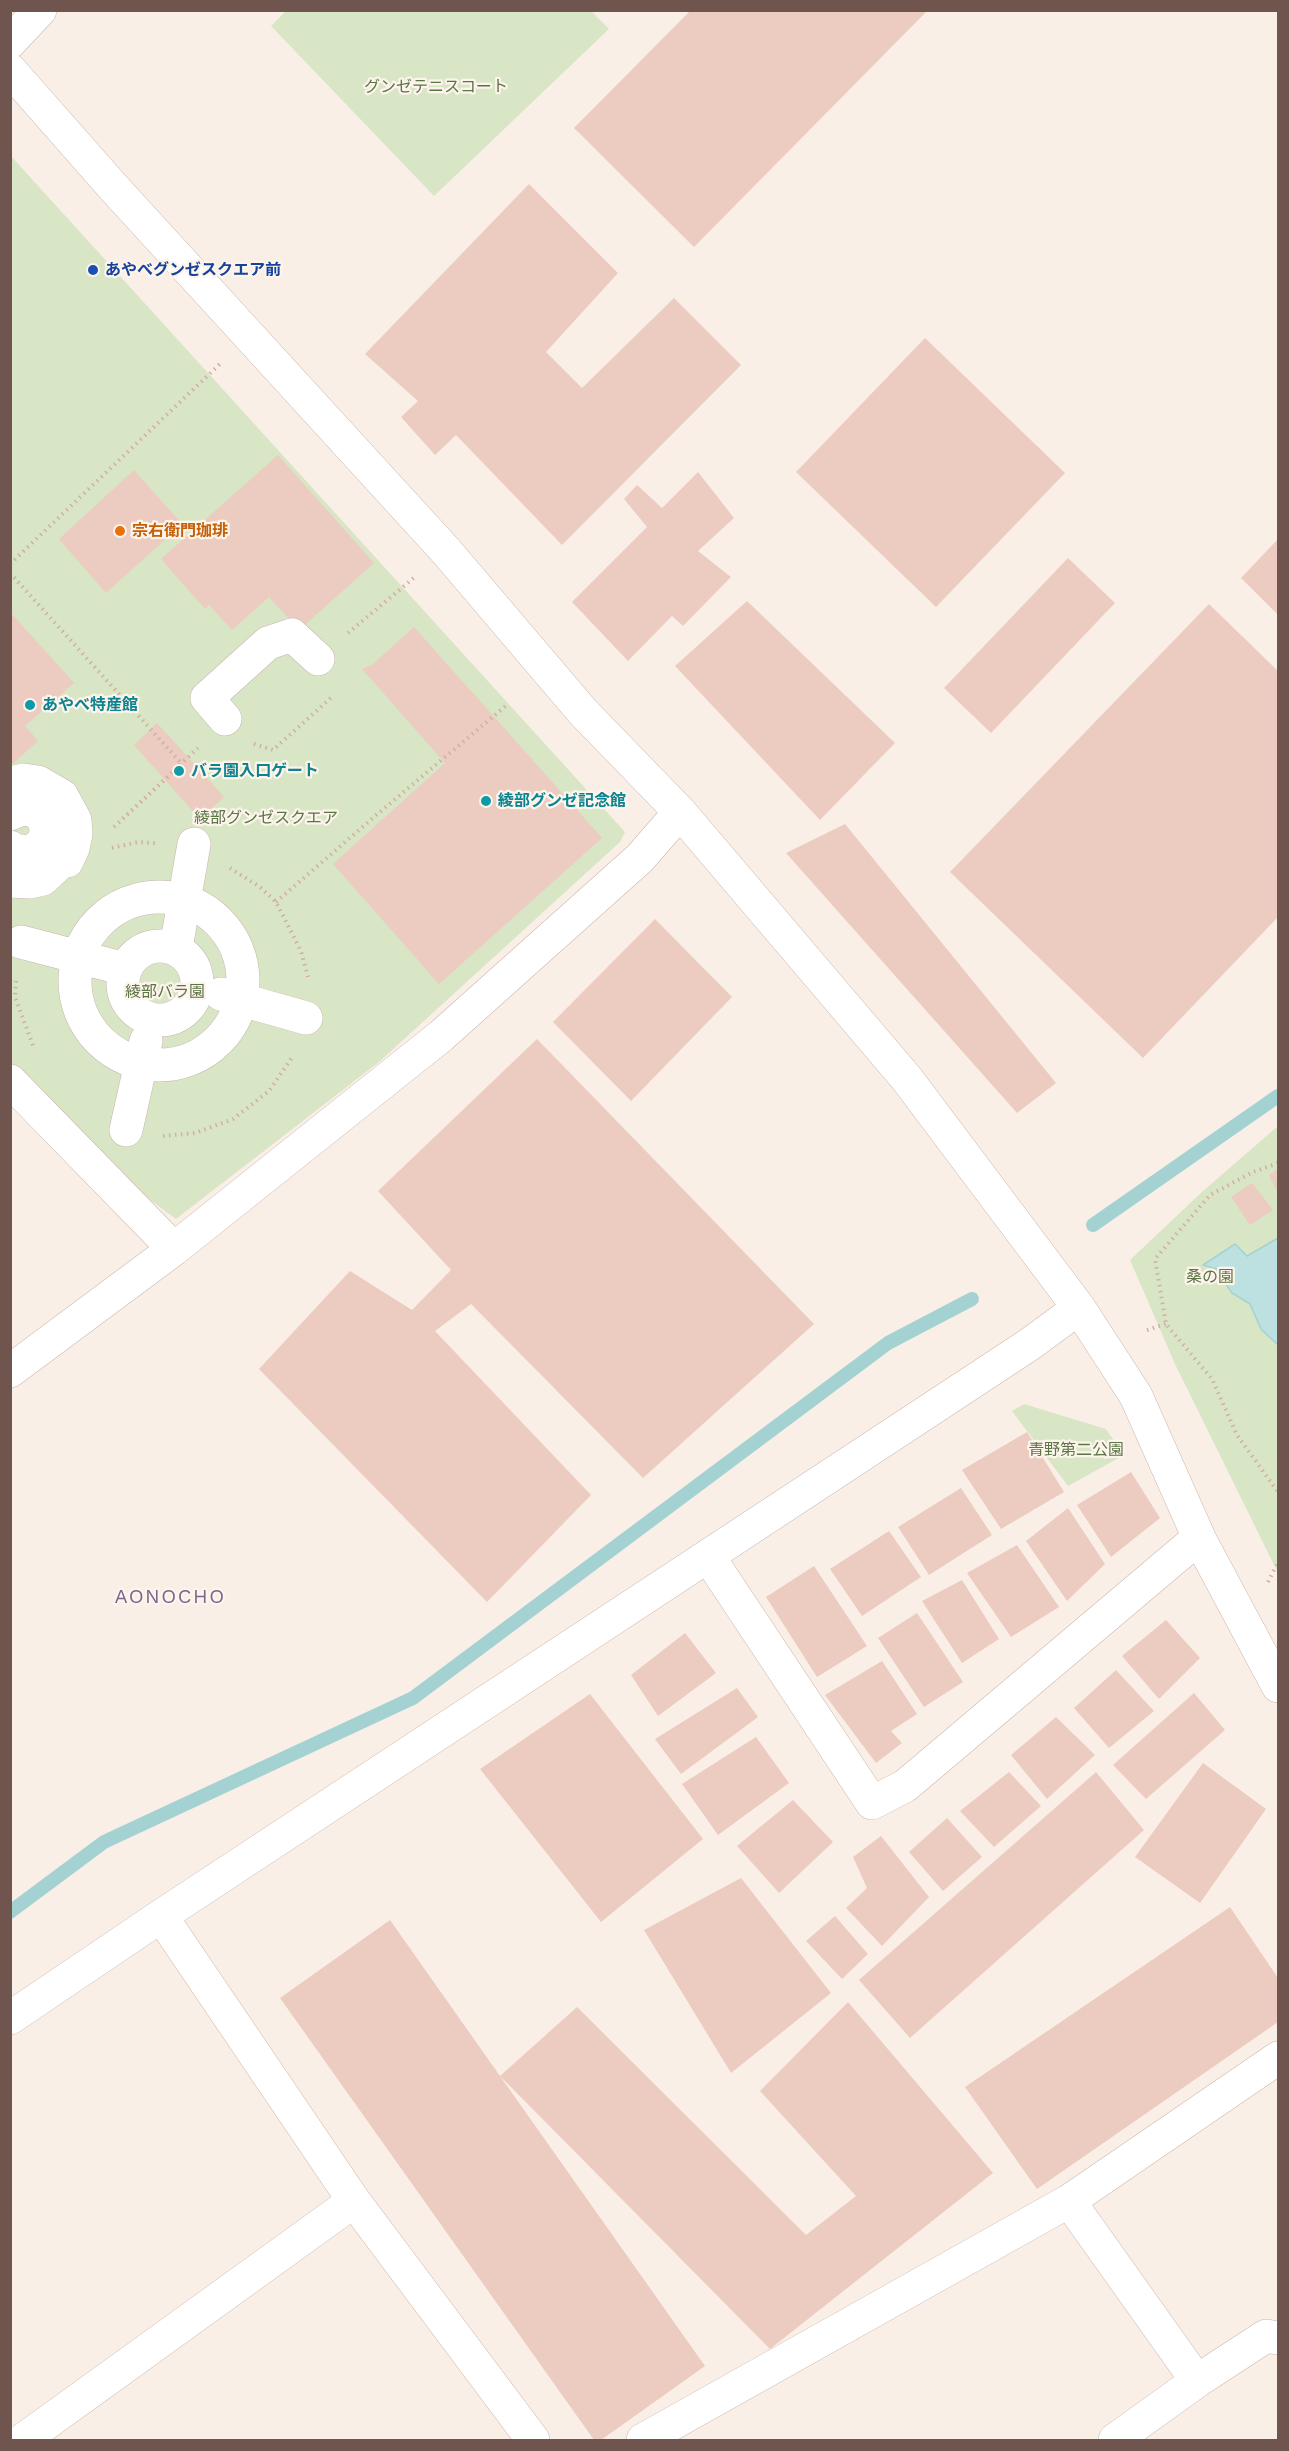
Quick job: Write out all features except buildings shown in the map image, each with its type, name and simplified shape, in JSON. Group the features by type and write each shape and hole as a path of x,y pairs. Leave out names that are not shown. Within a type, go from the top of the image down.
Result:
{"street":[{"path":"10,42 40,10"},
{"path":"10,70 114,188 446,551 583,712 680,812 907,1079 1079,1308 1136,1396 1200,1540 1278,1686"},
{"path":"225,718 207,698 268,644 292,635 318,659"},
{"path":"10,783 24,780 38,782 43,879 29,882 10,881"},
{"path":"10,1371 174,1249 441,1036 639,858 680,812"},
{"path":"176,948 194,844"},
{"path":"144,897 173,897 200,906 222,923 237,947 244,975 241,999 230,1028 211,1048 186,1061 159,1066 132,1062 107,1049 89,1029 77,1004 75,977 78,958 96,925 118,907 144,897"},
{"path":"21,942 125,969"},
{"path":"164,945 176,948 186,954 193,963 198,987 194,999 187,1010 177,1017 164,1020 152,1019 140,1014 130,1006 125,994 123,981 125,969 140,951 152,946 164,945"},
{"path":"198,987 306,1018"},
{"path":"141,1133 141,1063 152,1019"},
{"path":"10,1081 174,1249"},
{"path":"10,2018 161,1916 1030,1344 1079,1308"},
{"path":"708,1556 872,1803 905,1786 1189,1546 1200,1540"},
{"path":"161,1916 354,2201 533,2440"},
{"path":"643,2440 1069,2201 1278,2058"},
{"path":"23,2440 354,2201"},
{"path":"1069,2201 1197,2381"},
{"path":"1115,2440 1197,2381 1266,2336 1278,2338"}],"path":[{"path":"10,564 250,336"},
{"path":"113,828 182,764 225,718 244,741 273,750 341,689 318,659 446,551"},
{"path":"276,902 508,704"},
{"path":"106,850 138,842 194,844 260,887 276,902 301,951 308,976 309,998 299,1047 279,1080 269,1091 233,1119 195,1133 173,1136 141,1133"},
{"path":"1278,1163 1252,1172 1210,1195 1155,1259 1166,1324 1212,1379 1237,1436 1278,1492"},
{"path":"1147,1330 1166,1324"},
{"path":"1271,1590 1268,1580 1278,1562"}],"green space":[{"name":"グンゼテニスコート","path":"287,10 591,11 609,29 434,196 271,26"},
{"name":"綾部グンゼスクエア","path":"10,155 625,832 620,842 379,1062 176,1219 119,1177 72,1124 11,1063"},
{"name":"桑の園","path":"1278,1126 1278,1573 1175,1364 1130,1260 1203,1191"},
{"name":"青野第二公園","path":"1024,1404 1106,1429 1124,1455 1068,1486 1012,1411"}],"water":[{"path":"1278,1238 1278,1345 1261,1329 1250,1304 1232,1293 1216,1269 1203,1265 1235,1244 1247,1256"}],"waterway":[{"path":"1093,1225 1278,1096"},
{"path":"10,1912 104,1842 413,1698 888,1343 972,1299"}],"place":[{"name":"あやべグンゼスクエア前","path":"93,270"},
{"name":"宗右衛門珈琲","path":"120,531"},
{"name":"あやべ特産館","path":"30,705"},
{"name":"バラ園入口ゲート","path":"179,771"},
{"name":"綾部グンゼ記念館","path":"486,801"}],"district":[{"name":"AONOCHO","path":"170,1597"}],"park label":[{"name":"綾部バラ園","path":"165,992"}]}
